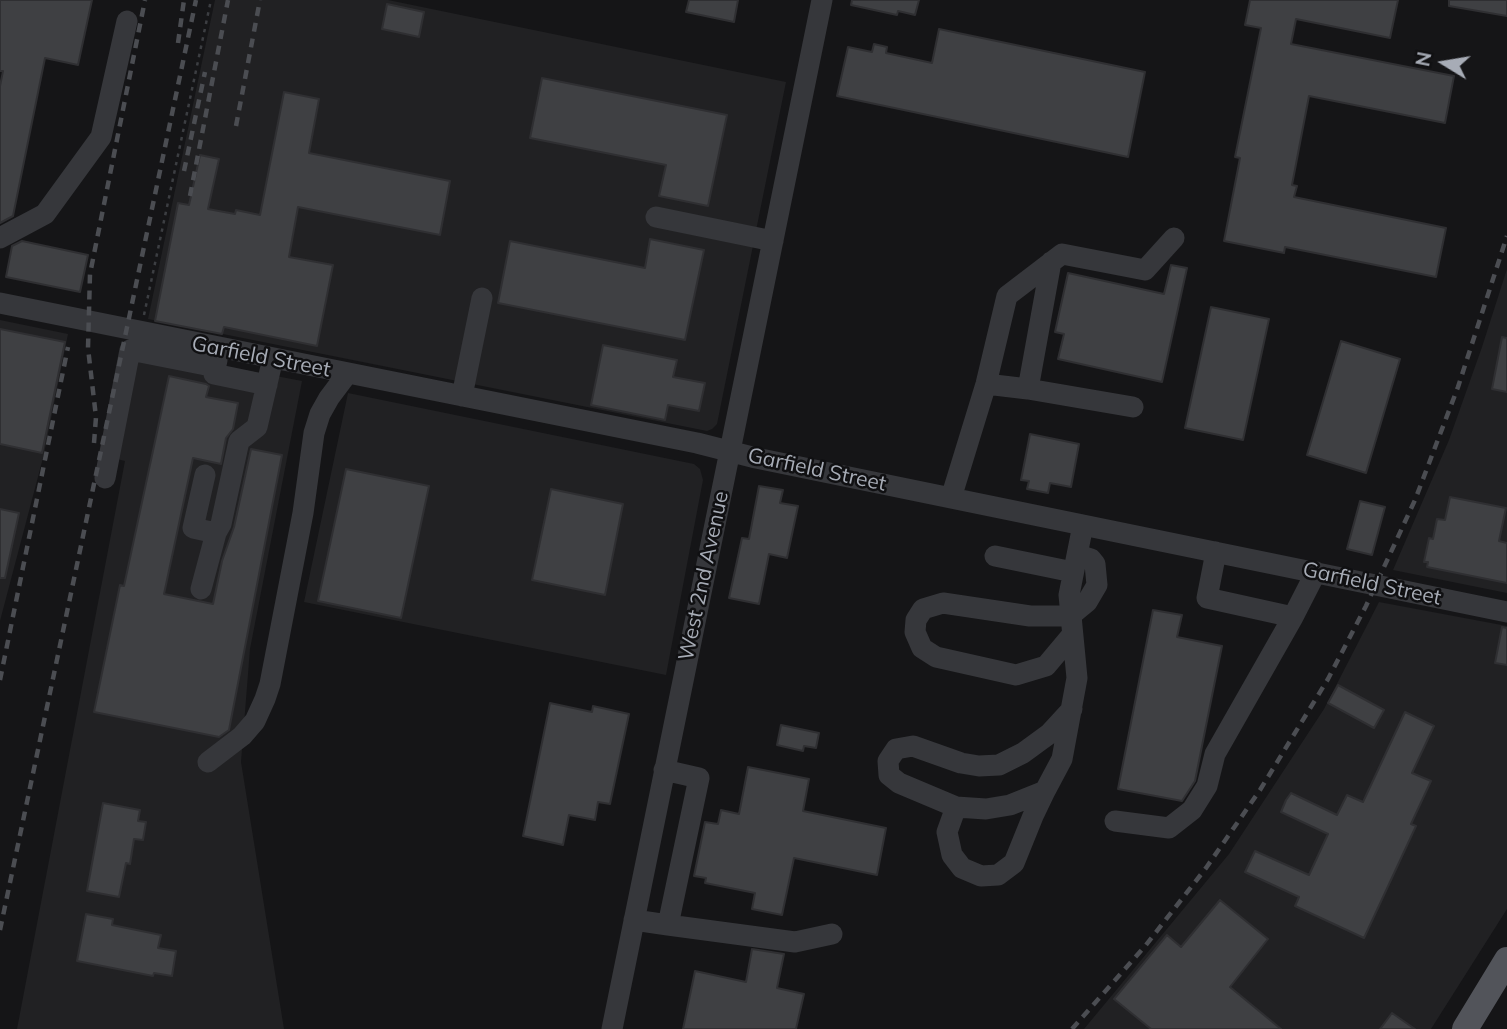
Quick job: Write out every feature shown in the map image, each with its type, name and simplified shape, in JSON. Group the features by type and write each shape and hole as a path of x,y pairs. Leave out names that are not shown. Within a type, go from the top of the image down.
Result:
{"main road":[{"path":"1465,1029 1505,969"}],"street":[{"name":"West 2nd Avenue","path":"612,1029 822,0"},
{"path":"0,238 45,214 101,137 127,21"},
{"path":"656,217 773,242"},
{"path":"951,498 986,384 1007,296 1062,254 1145,270 1174,238"},
{"path":"1028,389 1051,262"},
{"path":"462,396 482,298"},
{"name":"Garfield Street","path":"0,303 133,331 218,358 273,358 697,443 1507,612"},
{"path":"105,478 130,350 218,358 214,374 267,386"},
{"path":"201,589 220,524 239,441 257,427 273,358"},
{"path":"208,762 242,736 255,721 265,699 303,513 314,433 320,414 347,374"},
{"path":"986,384 1133,407"},
{"path":"205,475 193,528 216,533"},
{"path":"1075,564 1083,525"},
{"path":"1216,552 1207,598 1293,617"},
{"path":"995,556 1075,564 1091,559 1095,564 1097,585 1046,666 1016,675 936,657 922,648 915,632 916,620 923,609 943,603 1071,625"},
{"path":"1115,821 1170,828 1192,810 1207,786 1215,754 1316,572"},
{"path":"956,807 947,832 952,855 962,868 981,876 999,875 1014,863 1062,759 1077,678 1071,625"},
{"path":"1045,792 1010,805 986,809 956,807 899,783 889,775 888,761 896,749 913,746 961,763 999,765 1023,753 1049,734 1072,709"},
{"path":"664,769 699,778 668,925"},
{"path":"634,920 794,942 831,934"}],"path":[{"path":"133,331 211,0"}],"shaded area":[{"path":"215,0 388,0 786,82 717,424 707,431 148,319"},
{"path":"1507,269 1507,593 1393,570 1449,440"},
{"path":"0,320 68,334 44,454 0,621"},
{"path":"134,349 302,381 250,649 241,762 284,1029 17,1029 125,461 113,458"},
{"path":"348,393 694,464 700,469 703,480 666,675 304,602"},
{"path":"1379,602 1507,626 1507,909 1431,1029 1084,1029 1229,854 1324,709"}],"building":[{"path":"0,0 92,0 78,65 45,58 13,216 0,223 0,86 3,71 0,71"},
{"path":"689,0 738,0 734,22 686,12"},
{"path":"852,0 919,0 915,15 898,11 897,15 851,5"},
{"path":"1250,0 1398,0 1390,38 1296,19 1291,44 1454,76 1445,123 1309,96 1292,185 1297,186 1294,197 1446,228 1436,277 1285,247 1284,253 1224,241 1240,158 1235,157 1261,28 1245,25"},
{"path":"1449,0 1507,0 1507,16 1449,6"},
{"path":"387,4 424,12 419,37 382,29"},
{"path":"939,29 1145,72 1128,157 837,96 848,47 872,52 874,44 887,47 886,53 932,63"},
{"path":"542,78 727,115 708,206 659,196 666,165 530,138"},
{"path":"284,92 319,99 309,153 450,181 440,235 298,207 289,257 333,265 317,346 224,327 222,334 155,321 178,203 189,205 200,155 219,159 208,209 235,214 236,210 260,215"},
{"path":"650,239 704,250 685,340 498,303 510,241 645,268"},
{"path":"22,241 88,255 80,292 6,277 12,246"},
{"path":"1171,265 1187,268 1162,382 1058,359 1064,334 1055,332 1068,273 1164,294"},
{"path":"1211,307 1269,319 1243,440 1185,428"},
{"path":"0,329 65,342 42,453 0,444"},
{"path":"1502,337 1507,338 1507,392 1492,389"},
{"path":"1341,341 1400,359 1366,473 1307,455"},
{"path":"603,345 677,360 673,377 705,383 699,411 668,405 665,420 591,405"},
{"path":"169,376 206,384 209,386 206,397 238,403 233,429 226,438 221,464 193,458 164,594 213,604 251,449 282,455 229,730 219,737 94,712 120,585 124,586"},
{"path":"1030,434 1079,444 1071,487 1050,483 1048,493 1027,489 1029,481 1021,480"},
{"path":"346,469 429,486 401,618 318,601"},
{"path":"759,486 783,490 780,503 798,506 787,558 769,554 759,604 729,598 742,538 749,539"},
{"path":"551,489 623,504 605,595 532,580"},
{"path":"1450,497 1506,508 1499,541 1507,543 1507,583 1427,567 1428,562 1424,562 1429,538 1433,539 1437,519 1445,520"},
{"path":"1360,501 1385,507 1372,555 1347,549"},
{"path":"0,509 19,513 5,578 0,578"},
{"path":"1153,610 1182,615 1177,637 1222,646 1195,781 1182,801 1118,789"},
{"path":"1502,627 1507,628 1507,665 1495,663"},
{"path":"1338,685 1384,710 1374,728 1328,703"},
{"path":"550,703 592,712 593,706 629,714 610,804 598,802 595,820 569,815 563,845 523,836"},
{"path":"1405,712 1434,726 1412,773 1431,781 1411,824 1416,826 1364,938 1295,906 1299,897 1245,872 1255,851 1309,875 1328,834 1281,812 1286,800 1291,793 1337,815 1347,795 1363,802"},
{"path":"781,725 819,733 816,748 804,746 803,751 777,745"},
{"path":"748,767 809,779 803,811 886,828 877,875 794,858 782,915 752,909 755,893 705,883 706,878 694,876 705,822 718,824 721,810 739,814"},
{"path":"103,803 140,810 138,821 146,822 143,840 134,839 130,864 126,863 119,897 87,891"},
{"path":"1220,900 1268,939 1230,987 1281,1029 1151,1029 1114,999 1167,935 1181,947"},
{"path":"86,914 113,919 112,925 161,935 158,948 176,951 172,976 154,973 153,976 77,961"},
{"path":"752,949 784,954 777,988 804,994 796,1029 683,1029 695,971 746,982"},
{"path":"1392,1013 1415,1029 1380,1029"}],"railway":[{"path":"94,443 96,417 88,348 90,274 145,0"},
{"path":"178,43 184,0"},
{"path":"0,930 196,0"},
{"path":"190,196 228,0"},
{"path":"236,126 260,0"},
{"path":"184,171 205,72"},
{"path":"1072,1029 1146,945 1206,868 1260,790 1328,679 1366,606 1415,500 1458,387 1507,236"},
{"path":"0,680 68,347"}]}
